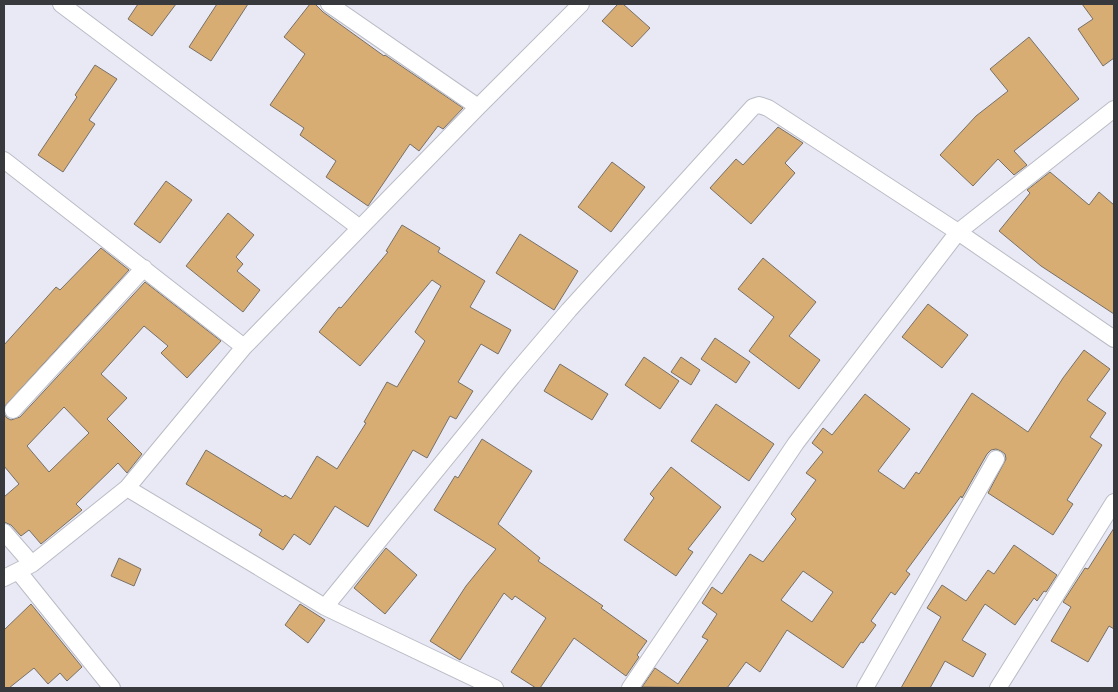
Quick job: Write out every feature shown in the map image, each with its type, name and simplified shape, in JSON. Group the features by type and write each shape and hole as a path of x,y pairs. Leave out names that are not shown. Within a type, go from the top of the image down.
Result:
{"street":[{"path":"61,4 360,228"},
{"path":"329,4 478,106"},
{"path":"18,571 126,488 244,347 478,106 581,4"},
{"path":"325,607 563,317 753,107 759,105 768,108 958,232 1114,339"},
{"path":"630,688 796,443 958,232 1114,109"},
{"path":"4,160 244,347"},
{"path":"13,410 144,268"},
{"path":"865,688 996,458"},
{"path":"126,488 325,607 495,688"},
{"path":"998,688 1114,502"},
{"path":"4,532 18,571 112,688"}],"building":[{"path":"138,4 176,4 152,36 128,19"},
{"path":"217,4 248,4 211,61 189,47"},
{"path":"310,4 315,4 323,12 384,56 463,108 443,129 438,126 419,151 410,144 368,206 326,177 336,161 300,135 304,128 270,105 305,54 284,37"},
{"path":"618,4 623,4 650,28 632,47 602,21"},
{"path":"1082,4 1114,4 1114,58 1103,66 1078,29 1093,19"},
{"path":"1029,37 1079,99 1014,151 1027,165 1014,175 998,159 973,186 940,155 976,116 1008,91 990,69"},
{"path":"95,65 117,79 89,120 95,124 63,172 38,155 77,97 75,95"},
{"path":"778,127 803,143 785,163 795,173 751,224 710,188 736,159 743,165"},
{"path":"612,162 645,187 611,232 578,207"},
{"path":"1050,172 1089,205 1099,192 1114,205 1114,314 1041,266 999,231 1030,193 1027,190"},
{"path":"166,181 192,200 160,243 134,224"},
{"path":"228,213 254,235 236,257 243,264 237,271 260,290 243,312 186,266"},
{"path":"402,225 440,248 438,252 485,281 470,307 511,330 498,354 481,344 458,382 473,391 456,419 450,416 427,458 413,450 368,527 335,506 310,545 294,534 283,550 259,535 262,530 186,484 206,450 283,497 285,495 291,499 317,456 337,469 366,423 364,422 387,382 397,387 425,341 415,332 441,286 432,280 360,366 319,332 388,252 386,251"},
{"path":"520,234 578,271 554,310 496,273"},
{"path":"101,248 129,270 4,407 4,345 56,287 60,290"},
{"path":"763,258 816,302 789,336 820,360 799,389 749,351 774,317 738,289"},
{"path":"145,282 221,341 187,378 161,353 168,346 144,326 101,374 127,398 107,419 142,454 127,473 118,463 76,504 82,510 41,544 29,530 21,536 11,525 4,522 4,497 19,484 4,466 4,414 11,420 20,417","holes":["64,407 89,433 49,472 27,446"]},
{"path":"928,304 968,335 942,368 902,337"},
{"path":"715,338 750,362 736,383 701,359"},
{"path":"1084,350 1110,369 1087,400 1106,413 1090,437 1102,445 1067,500 1073,504 1053,535 988,493 1006,459 1005,454 1001,451 991,450 962,498 961,496 906,571 910,574 895,595 891,592 871,621 876,625 863,643 861,642 843,668 787,630 760,672 746,662 727,688 642,687 655,668 678,684 708,640 702,637 717,614 702,603 712,587 722,594 750,554 763,562 796,519 791,514 816,480 806,473 823,452 812,443 823,428 832,435 865,394 910,429 878,471 904,489 916,472 919,474 972,393 1028,432 1063,378","holes":["803,571 833,592 812,622 781,600"]},
{"path":"644,357 679,381 660,409 625,385"},
{"path":"681,357 700,370 691,385 671,372"},
{"path":"560,364 608,394 592,420 544,391"},
{"path":"716,404 774,444 749,481 691,441"},
{"path":"482,439 532,471 498,524 540,558 538,561 603,606 601,608 647,641 626,676 574,638 540,688 536,688 511,672 546,618 515,596 512,600 504,593 460,660 430,641 466,586 496,549 434,510 455,476 458,478"},
{"path":"671,467 721,507 688,549 693,552 676,576 624,540 654,498 650,494"},
{"path":"1114,528 1114,629 1109,626 1088,662 1051,641 1071,607 1063,602 1085,568 1088,569"},
{"path":"1014,545 1057,575 1046,592 1044,591 1037,601 1034,598 1015,625 985,604 962,640 986,654 973,677 945,661 930,688 901,688 941,617 927,608 942,585 966,601 988,570 994,574"},
{"path":"386,548 417,575 385,614 354,588"},
{"path":"119,558 141,569 134,586 111,576"},
{"path":"31,604 82,667 67,681 60,673 48,684 34,668 9,688 4,688 4,630"},
{"path":"300,604 325,620 308,643 285,625"}]}
